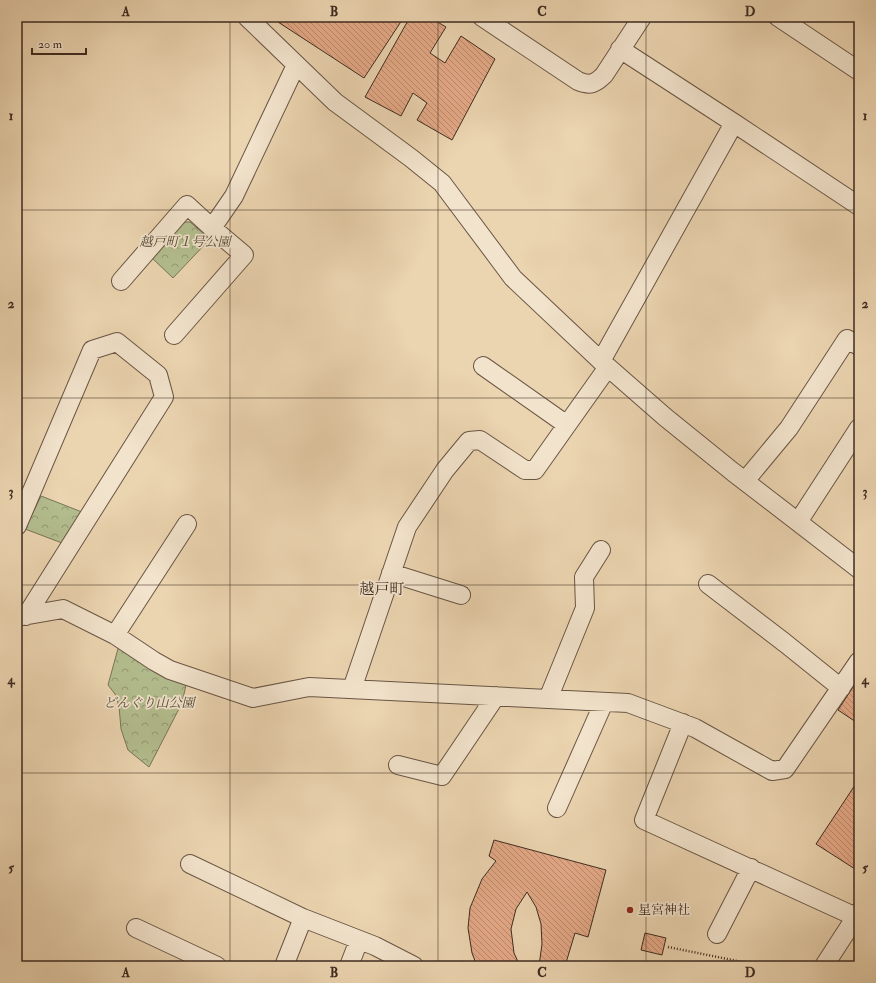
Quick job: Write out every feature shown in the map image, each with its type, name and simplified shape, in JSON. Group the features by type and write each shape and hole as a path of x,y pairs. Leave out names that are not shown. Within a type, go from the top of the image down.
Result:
{"street":[{"path":"247,17 335,102 411,158 442,183 513,278 604,364 665,417 745,482 859,569"},
{"path":"482,17 578,81 585,84 592,84 604,75 642,17"},
{"path":"778,17 859,71"},
{"path":"620,50 859,206"},
{"path":"212,228 234,196 296,65"},
{"path":"352,689 407,527 445,470 469,441 480,440 525,470 535,470 567,425 604,364 734,123"},
{"path":"121,281 187,205 244,255 174,335"},
{"path":"745,482 789,428 847,339 859,346"},
{"path":"17,526 92,350 117,342 158,375 164,397 21,617"},
{"path":"483,366 567,425"},
{"path":"798,522 859,428"},
{"path":"115,635 187,524"},
{"path":"548,699 585,608 584,577 601,550"},
{"path":"391,573 461,594"},
{"path":"708,584 785,642 841,688"},
{"path":"21,617 63,610 115,635 170,670 253,698 309,687 628,703 695,728 772,771 785,769 859,661"},
{"path":"398,766 442,776 496,696"},
{"path":"557,808 604,702"},
{"path":"683,724 644,820 858,914 824,966"},
{"path":"190,864 303,918 375,946 414,966"},
{"path":"716,934 751,868"},
{"path":"284,966 303,918"},
{"path":"136,928 217,966"},
{"path":"349,966 359,940"}],"path":[{"path":"668,947 762,966"}],"green space":[{"name":"越戸町１号公園","path":"182,222 190,222 210,239 173,278 151,257"},
{"path":"41,496 82,512 62,543 25,529"},
{"name":"どんぐり山公園","path":"119,645 165,677 186,685 182,703 149,767 128,750 121,729 119,706 115,694 108,685"}],"building":[{"path":"281,17 404,17 364,78 278,22"},
{"path":"410,17 429,17 446,27 430,53 445,63 461,36 495,59 452,140 417,120 427,103 413,93 401,116 365,97"},
{"path":"857,681 859,682 859,724 838,710"},
{"path":"859,779 859,863 855,869 816,844"},
{"path":"494,840 606,870 588,937 575,933 565,966 539,966 542,944 541,924 536,907 527,892 516,909 511,929 514,953 520,966 477,966 472,953 468,928 470,908 482,879 496,861 489,856"},
{"name":"星宮神社","path":"645,933 666,938 662,955 641,950"}],"place":[{"name":"星宮神社","path":"630,910"}],"district":[{"name":"越戸町","path":"382,589"}]}
